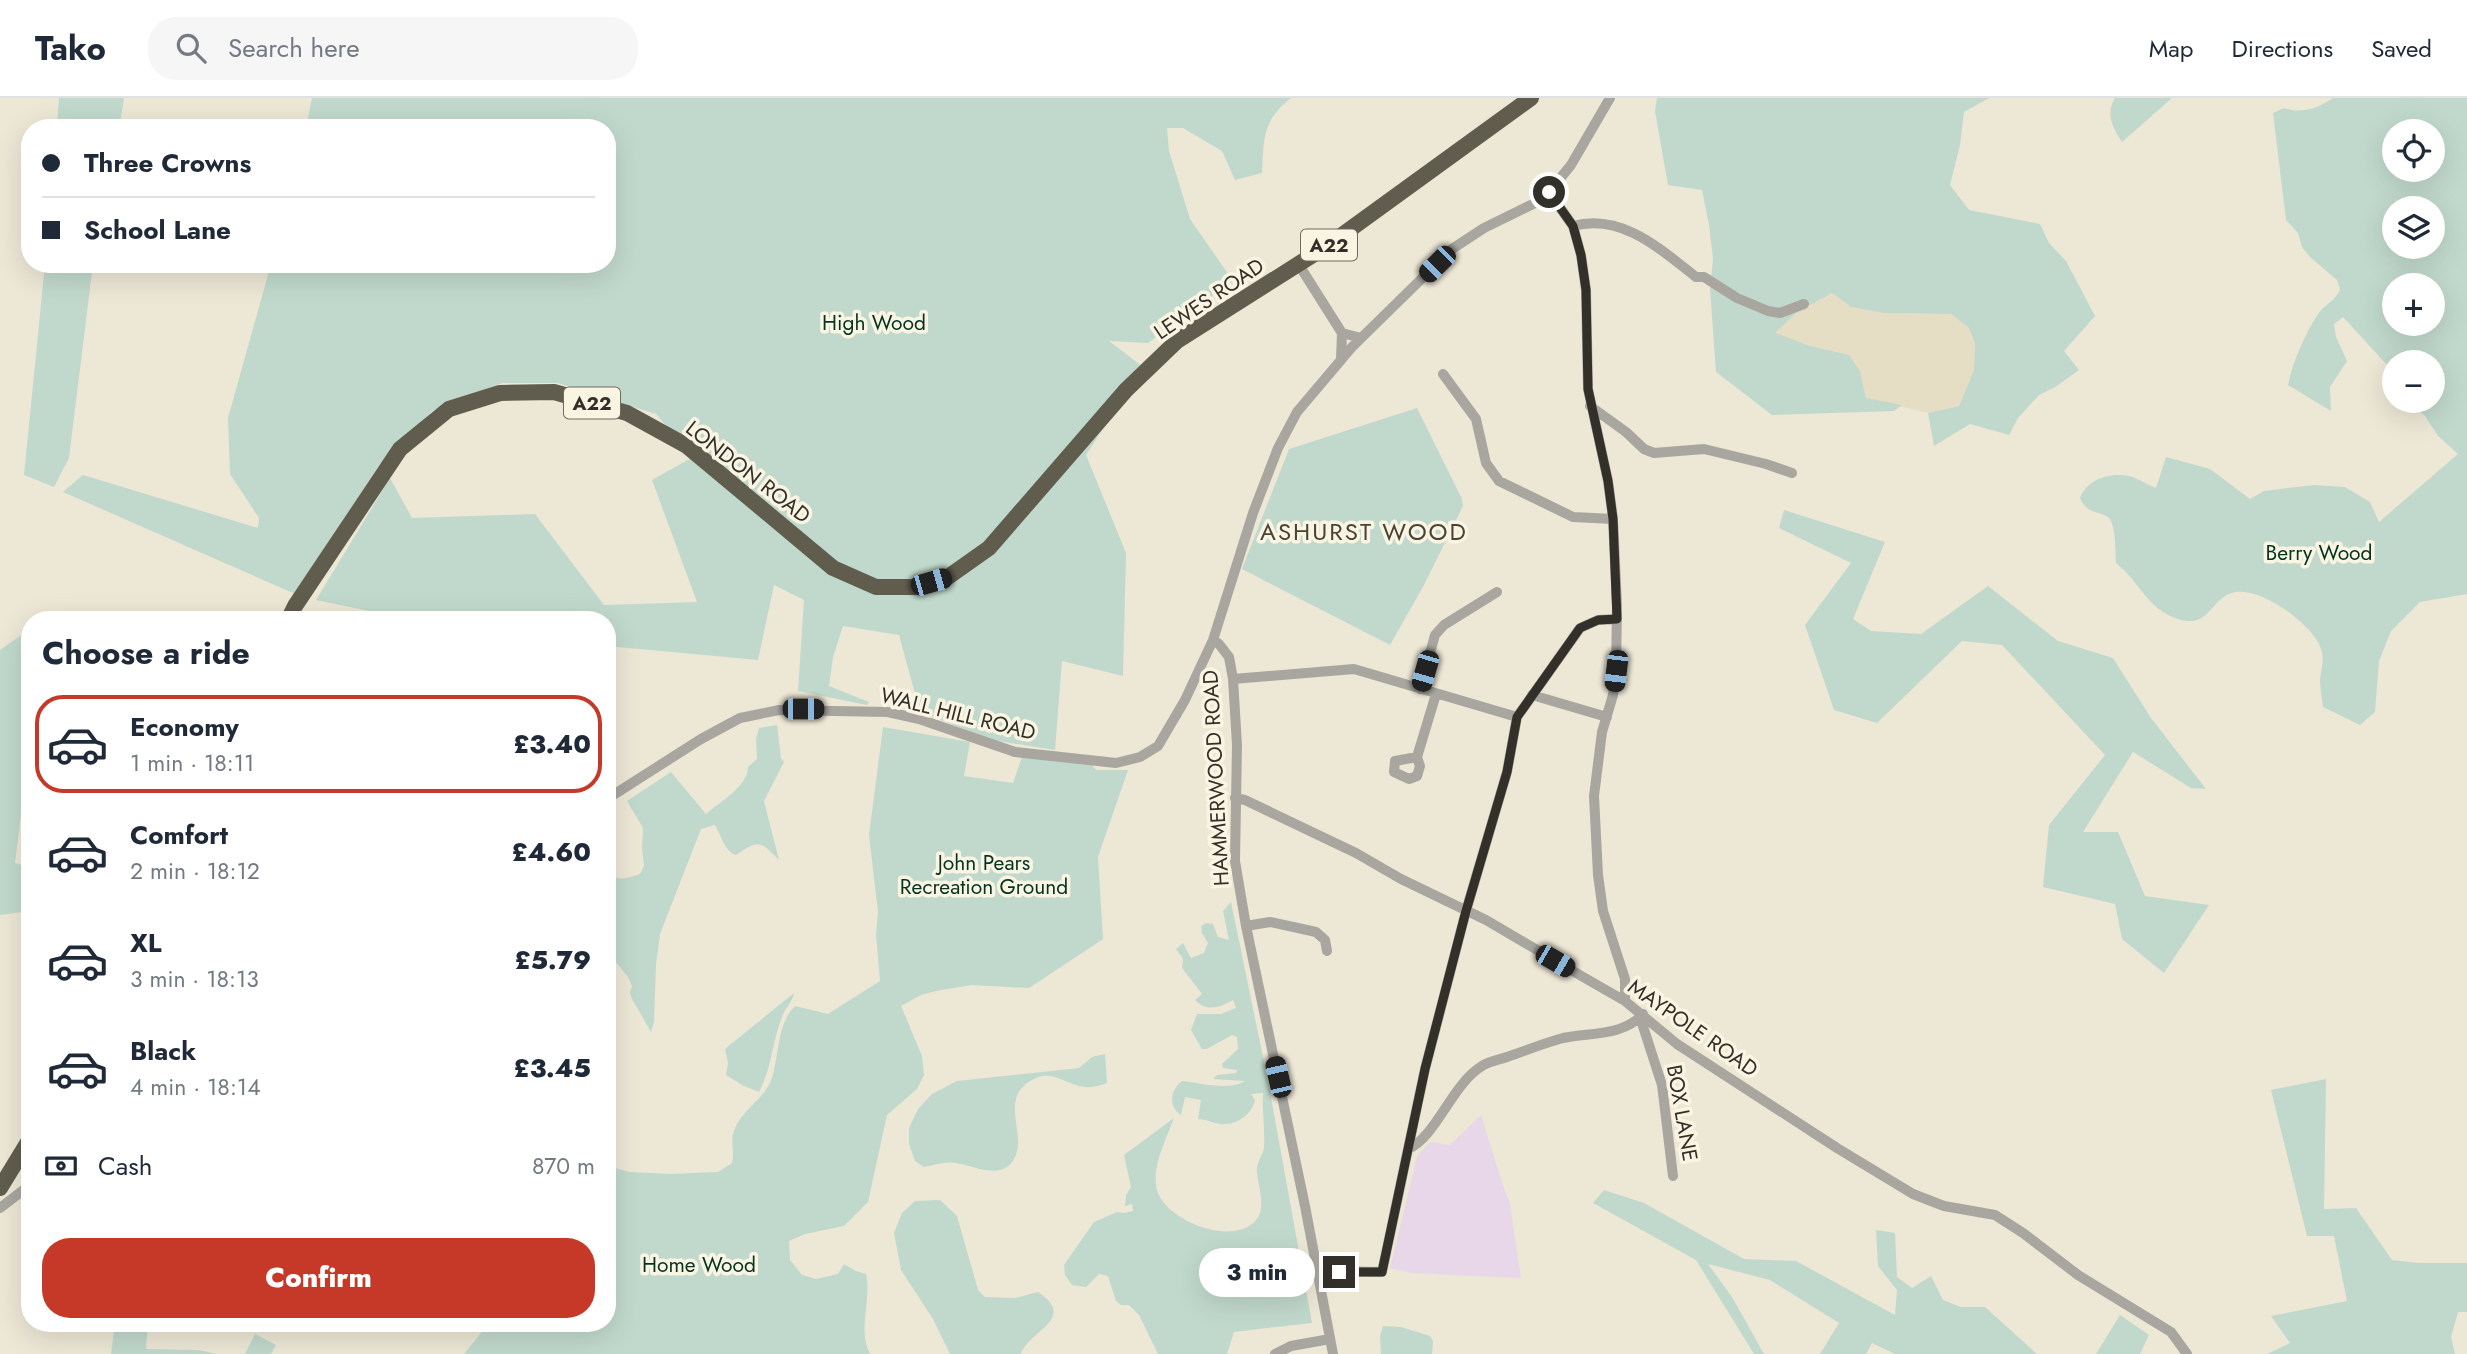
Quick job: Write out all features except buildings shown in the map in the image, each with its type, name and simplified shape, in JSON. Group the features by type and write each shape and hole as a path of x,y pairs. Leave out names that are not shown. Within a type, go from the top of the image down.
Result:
{"highway":[{"name":"LEWES ROAD","path":"948,577 989,548 1126,390 1177,341 1299,265 1531,98"},
{"name":"LONDON ROAD","path":"292,611 400,449 449,409 500,393 554,392 627,413 687,446 833,568 876,587 915,587 948,577"},
{"path":"0,1188 21,1154"}],"street":[{"name":"HAMMERWOOD ROAD","path":"1333,1354 1235,861 1237,745 1233,679 1229,657 1219,643 1213,640 1253,513 1278,448 1297,412 1341,359 1452,248 1484,228 1535,204 1549,192 1571,165 1610,98"},
{"path":"1549,192 1573,226 1581,255 1586,290 1586,358 1590,406 1608,481 1613,519 1616,671 1595,790 1598,875 1604,911 1625,979 1625,1001"},
{"path":"1573,226 1587,222 1638,233 1696,276 1704,277 1737,298 1768,311 1780,313 1804,304"},
{"path":"1299,265 1342,333 1341,359"},
{"path":"1342,333 1361,338"},
{"path":"1443,373 1476,419 1486,463 1499,481 1573,517 1613,519"},
{"path":"1590,406 1644,449 1654,453 1704,449 1792,473"},
{"path":"1420,690 1435,635 1444,625 1497,592"},
{"path":"1318,1271 1382,1272 1425,1069 1466,911 1507,772 1517,717 1580,628 1598,620 1617,619"},
{"name":"WALL HILL ROAD","path":"616,793 701,739 740,718 779,709 888,712 919,719 1015,752 1116,763 1130,761 1158,746 1165,737 1213,640"},
{"path":"1233,679 1354,669 1517,717"},
{"path":"1417,757 1436,694"},
{"path":"1532,695 1607,717"},
{"name":"MAYPOLE ROAD","path":"1235,798 1245,800 1356,853 1466,911 1625,1001 1677,1044 1837,1149 1913,1194 1944,1206 1995,1215 2078,1275 2171,1332 2187,1354"},
{"path":"1246,926 1270,922 1316,932 1325,940 1327,951"},
{"path":"1408,1149 1416,1146 1450,1097 1482,1066 1562,1038 1616,1031 1629,1026 1642,1016"},
{"name":"BOX LANE","path":"1642,1016 1662,1085 1673,1176"},
{"path":"0,1208 21,1192"},
{"path":"1275,1354 1330,1339"}],"shaded area":[{"path":"1832,293 1851,307 1883,313 1951,314 1969,328 1975,344 1974,370 1959,406 1928,413 1866,398 1860,371 1810,346 1774,333 1796,313"},
{"path":"1481,1115 1509,1199 1521,1278 1411,1273 1390,1268 1417,1157 1430,1142 1450,1145"}],"green space":[{"path":"59,98 124,98 120,119 58,119"},
{"name":"High Wood","path":"312,98 1291,98 1275,114 1266,131 1262,173 1235,180 1222,151 1183,128 1167,128 1169,151 1190,219 1233,281 1148,343 1109,341 1143,367 1086,455 1126,553 1123,676 1062,661 1055,750 992,740 920,712 899,635 843,626 833,657 829,686 869,702 867,705 798,691 804,600 774,585 758,660 616,647 616,611 369,611 316,600 390,478 412,518 535,514 604,605 697,602 652,480 693,457 656,414 558,383 502,383 432,411 379,465 295,594 63,492 83,475 258,528 259,518 230,474 228,418 268,273 616,273 616,119 308,119"},
{"path":"1657,98 1989,98 1964,112 1960,145 1950,185 1969,210 2040,224 2049,243 2066,261 2095,316 2064,351 2079,370 2039,395 2018,418 2009,435 1970,424 1934,446 1928,413 1959,406 1974,370 1975,344 1969,328 1951,314 1883,313 1851,307 1832,293 1796,313 1775,333 1810,346 1849,355 1860,371 1866,398 1902,405 1894,411 1772,415 1716,372 1710,289 1713,259 1702,190 1668,185 1655,111"},
{"path":"2115,98 2172,98 2122,142 2110,115"},
{"name":"Berry Wood","path":"2333,98 2467,98 2467,594 2420,602 2391,631 2379,661 2375,712 2360,725 2323,707 2320,684 2323,659 2321,650 2313,635 2294,616 2268,599 2243,592 2224,597 2197,620 2189,621 2167,615 2151,602 2116,563 2110,519 2088,509 2080,498 2088,486 2100,478 2114,475 2132,477 2156,488 2166,457 2210,469 2250,499 2264,491 2314,485 2345,487 2370,502 2379,522 2458,454 2438,436 2422,413 2445,413 2445,350 2382,350 2382,359 2343,317 2334,324 2336,337 2347,361 2330,387 2331,411 2288,385 2296,357 2309,330 2318,314 2340,290 2337,280 2302,247 2298,233 2286,220 2273,113 2284,108 2297,110 2316,107"},
{"path":"44,273 92,273 69,458 54,487 24,475"},
{"path":"1417,408 1463,506 1424,585 1390,645 1242,569 1289,449"},
{"path":"1784,510 1885,542 1853,619 1871,631 1921,634 1988,586 2058,641 2113,658 2151,718 2206,789 2191,788 2133,752 2083,832 2118,832 2145,896 2209,905 2164,973 2122,939 2115,904 2043,887 2049,825 2105,755 2002,645 1962,641 1877,723 1834,710 1805,625 1851,563 1779,528"},
{"path":"21,635 21,814 15,863 21,865 21,912 0,915 0,650"},
{"path":"777,725 781,758 784,762 764,801 779,860 759,844 736,855 726,847 715,825 701,829 660,934 651,1032 632,999 632,986 628,977 616,962 616,877 640,874 644,866 643,828 627,801 671,772 706,814 738,787 747,774 748,767 757,759 756,739 759,728"},
{"name":"Home Wood","path":"883,727 970,742 964,776 1013,783 1022,757 1091,764 1096,770 1128,770 1098,857 1103,939 1029,988 972,985 921,995 901,1006 922,1056 924,1075 917,1089 887,1115 868,1202 844,1226 805,1234 789,1241 790,1260 802,1275 816,1279 838,1274 844,1264 866,1274 865,1335 870,1354 464,1354 482,1332 616,1332 616,1168 630,1172 670,1174 718,1172 732,1163 734,1131 742,1117 769,1085 782,1030 789,1013 795,1006 828,1014 880,981 876,935 878,912 869,835"},
{"path":"1231,902 1268,1081 1312,1323 1234,1332 1227,1354 1158,1354 1139,1315 1129,1305 1121,1305 1116,1301 1108,1276 1099,1274 1086,1287 1072,1285 1065,1275 1064,1265 1094,1222 1117,1212 1133,1211 1132,1204 1125,1206 1126,1195 1131,1187 1124,1155 1174,1118 1156,1172 1157,1190 1163,1201 1173,1212 1186,1220 1218,1231 1247,1227 1260,1214 1257,1168 1264,1147 1263,1093 1251,1094 1255,1100 1247,1115 1226,1124 1198,1119 1201,1100 1185,1097 1181,1115 1172,1103 1175,1089 1182,1081 1223,1086 1245,1081 1213,1079 1217,1075 1236,1073 1237,1070 1223,1068 1222,1064 1238,1049 1237,1037 1232,1035 1207,1049 1202,1049 1191,1030 1197,1014 1221,1014 1236,1008 1233,1000 1213,1008 1199,1004 1195,1000 1202,994 1182,968 1183,959 1176,949 1183,943 1191,958 1204,953 1208,943 1201,926 1206,923 1213,924 1218,937 1229,940 1223,911"},
{"path":"794,993 782,1017 767,1074 759,1092 726,1075 728,1063 725,1049"},
{"path":"1105,1054 1107,1083 1086,1087 1054,1077 1041,1076 1023,1087 1017,1096 1015,1107 1017,1152 1007,1167 993,1171 948,1162 924,1167 915,1161 909,1144 909,1128 918,1109 932,1094 957,1081 1079,1068 1092,1057"},
{"path":"2326,1079 2324,1209 2356,1208 2392,1260 2467,1263 2467,1312 2458,1312 2451,1337 2455,1354 2267,1354 2290,1343 2271,1316 2347,1301 2334,1236 2307,1236 2271,1090"},
{"path":"1604,1190 1644,1203 1744,1259 1796,1261 1895,1315 1897,1290 1878,1266 1876,1230 1895,1233 1897,1277 1912,1288 1931,1276 1943,1300 1961,1307 1985,1307 2037,1354 1895,1354 1872,1343 1866,1354 1820,1354 1839,1323 1770,1280 1708,1264 1732,1297 1764,1354 1754,1354 1696,1260 1593,1203"},
{"path":"940,1200 957,1216 978,1290 985,1297 1015,1298 1038,1292 1049,1302 1053,1310 1052,1318 1025,1346 1021,1354 950,1354 933,1319 901,1270 894,1233 902,1213 915,1201"},
{"path":"2120,1315 2149,1335 2140,1354 2096,1354"},
{"path":"1383,1326 1401,1327 1430,1336 1433,1341 1432,1354 1381,1354 1380,1336"},
{"path":"114,1332 147,1332 146,1349 198,1350 217,1354 111,1354"},
{"path":"255,1334 276,1345 271,1354 245,1354"}],"district":[{"name":"ASHURST WOOD","path":"1364,531"}],"route":[{"path":"1339,1272 1382,1272 1425,1069 1466,911 1507,772 1517,717 1580,628 1598,620 1617,619 1613,519 1608,481 1588,389 1586,290 1581,255 1573,226 1549,192"}],"park label":[{"name":"John Pears Recreation Ground","path":"984,875"}]}
